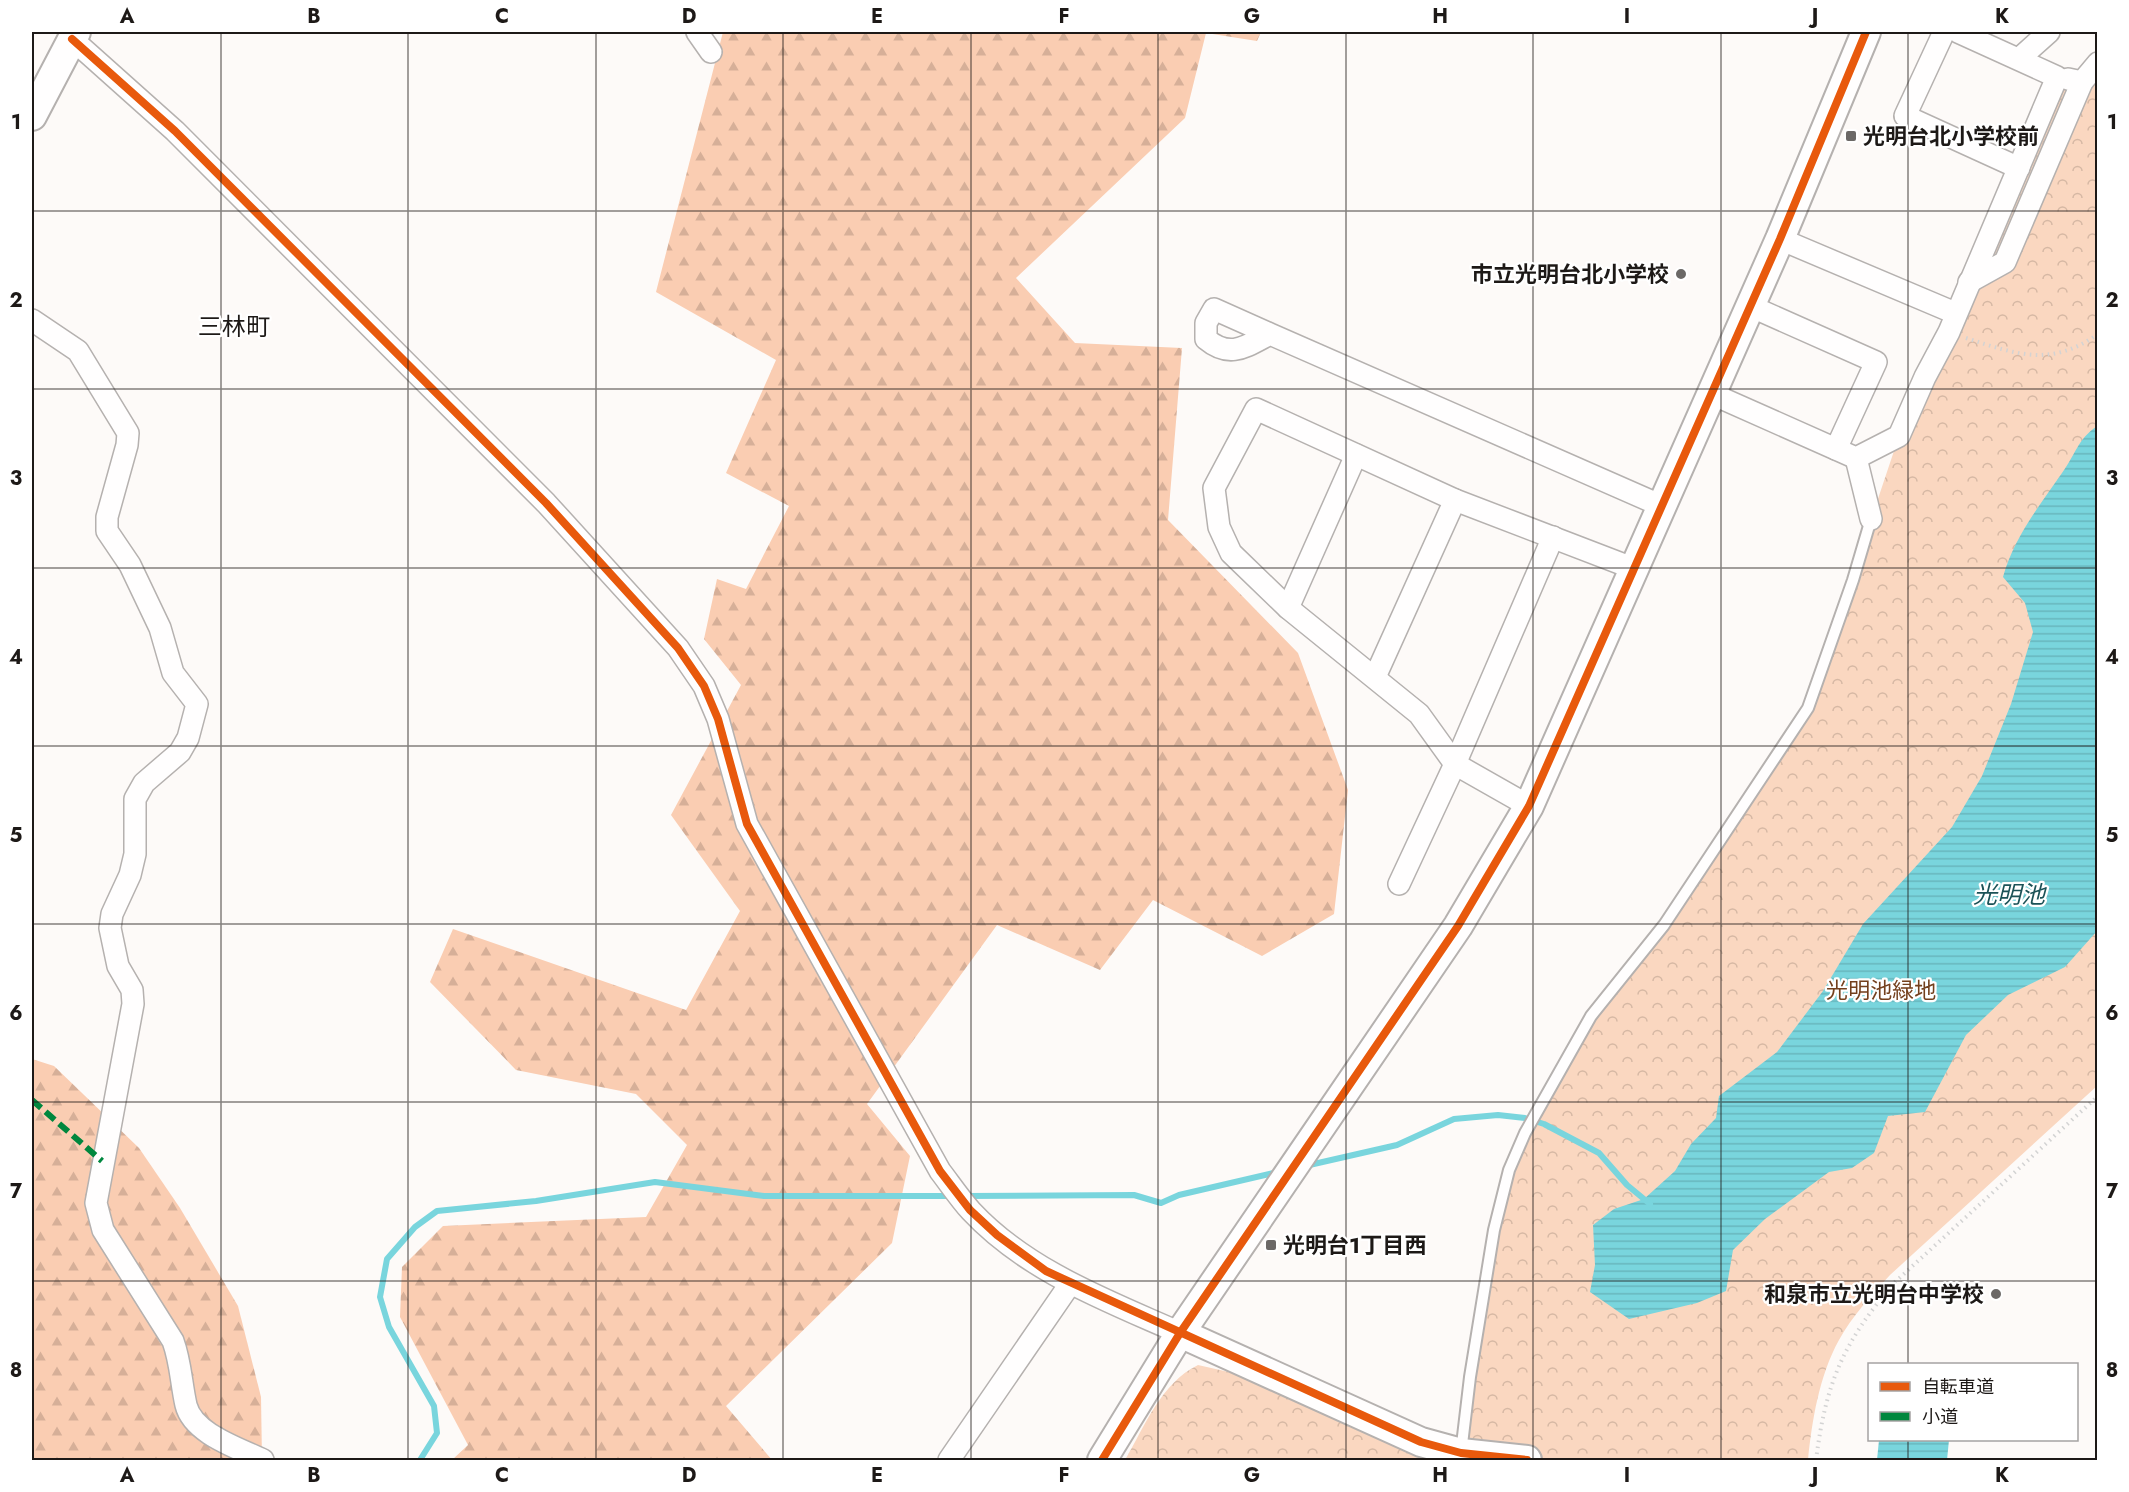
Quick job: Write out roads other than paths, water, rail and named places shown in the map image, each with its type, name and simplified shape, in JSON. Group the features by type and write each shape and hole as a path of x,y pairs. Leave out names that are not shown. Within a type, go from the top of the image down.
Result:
{"street":[{"path":"697,32 711,52"},
{"path":"1102,1461 1180,1333 1458,926 1529,806 1780,239 1866,32"},
{"path":"1944,32 1905,116 2019,168"},
{"path":"1958,32 2020,58 2057,77 2082,81"},
{"path":"2020,58 2049,32"},
{"path":"32,116 74,35 192,148 546,503 678,648 704,686 718,719 747,824 940,1171 970,1210 997,1235 1046,1271 1070,1284 1421,1442 1461,1453 1527,1461"},
{"path":"1969,282 2005,262 2082,81 2097,63"},
{"path":"1856,458 1899,436 1952,322 2057,77"},
{"path":"1780,239 1952,322"},
{"path":"1750,306 1876,362 1836,449"},
{"path":"32,320 78,351 128,433 127,446 107,517 107,531 130,565 160,628 173,673 197,704 188,738 180,752 144,783 135,799 135,854 130,875 112,914 110,928 118,966 132,990 133,1004 96,1203 103,1230 173,1341 180,1361 187,1407 193,1419 204,1430 263,1461"},
{"path":"1270,334 1662,506"},
{"path":"1712,394 1856,458"},
{"path":"1529,806 1455,764 1419,714 1288,608 1231,553 1219,527 1214,488 1256,409 1455,500 1635,569"},
{"path":"1288,608 1356,455"},
{"path":"1856,458 1871,519"},
{"path":"1375,677 1455,500"},
{"path":"1398,884 1455,764 1553,537"},
{"path":"949,1461 1070,1284"}],"lane":[{"path":"1461,1453 1470,1377 1494,1230 1509,1170 1530,1124 1591,1016 1664,925 1808,708 1853,580 1871,519"}],"water":[{"name":"光明池","path":"2097,426 2097,931 2065,967 2008,995 1966,1035 1925,1112 1888,1116 1874,1153 1852,1168 1829,1172 1765,1219 1733,1250 1726,1291 1697,1303 1629,1319 1590,1292 1595,1265 1593,1225 1614,1209 1644,1199 1675,1171 1691,1144 1716,1118 1719,1096 1777,1052 1823,991 1863,924 1952,827 1982,776 2011,704 2033,632 2025,603 2003,577 2008,563 2020,536 2036,510 2081,442"},
{"path":"1879,1441 1949,1441 1947,1460 1877,1460"}],"waterway":[{"path":"1305,1166 1397,1145 1454,1119 1498,1115 1525,1118 1544,1124 1599,1153 1627,1185 1650,1204"},
{"path":"964,1196 1134,1195 1161,1203 1179,1195 1278,1172"},
{"path":"420,1460 437,1433 434,1406 389,1327 380,1297 387,1259 415,1227 437,1211 536,1201 655,1182 764,1196 953,1196"}],"place":[{"name":"光明台北小学校前","path":"1851,136"},
{"name":"市立光明台北小学校","path":"1681,274"},
{"name":"光明台1丁目西","path":"1271,1245"},
{"name":"和泉市立光明台中学校","path":"1996,1294"}],"district":[{"name":"三林町","path":"234,327"}],"park label":[{"name":"光明池緑地","path":"1881,990"}]}
